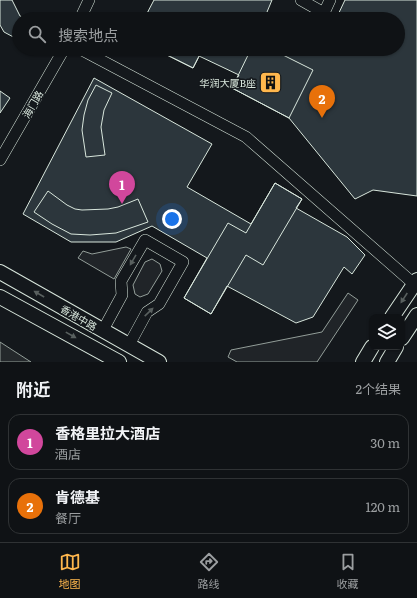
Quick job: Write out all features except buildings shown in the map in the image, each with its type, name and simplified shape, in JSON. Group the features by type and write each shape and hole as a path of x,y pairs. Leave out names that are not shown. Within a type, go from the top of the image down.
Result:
{"main road":[{"name":"香港中路","path":"0,272 158,362"},
{"path":"394,314 415,282"},
{"name":"香港中路","path":"1,298 105,358 120,362"},
{"path":"405,333 417,315"},
{"path":"363,362 370,350"},
{"path":"387,362 394,350"}],"street":[{"path":"84,12 90,0"},
{"path":"302,0 322,12"},
{"path":"324,12 330,0"},
{"name":"海门路","path":"0,160 60,56"},
{"path":"93,56 246,137 415,282"},
{"path":"103,330 122,295 121,281 145,240 183,262 159,304 147,312 129,345"}],"shaded area":[{"path":"126,247 131,249 114,279 78,258 83,251 92,254"},
{"path":"152,259 160,264 162,271 148,294 140,297 135,294 133,285 145,262"},
{"path":"348,293 358,300 317,362 237,362 228,357 231,350 322,332"},
{"path":"0,342 31,362 0,362"}],"place":[{"name":"华润大厦B座","path":"271,82"},
{"name":"肯德基","path":"322,118"},
{"name":"香格里拉大酒店","path":"122,204"}]}
